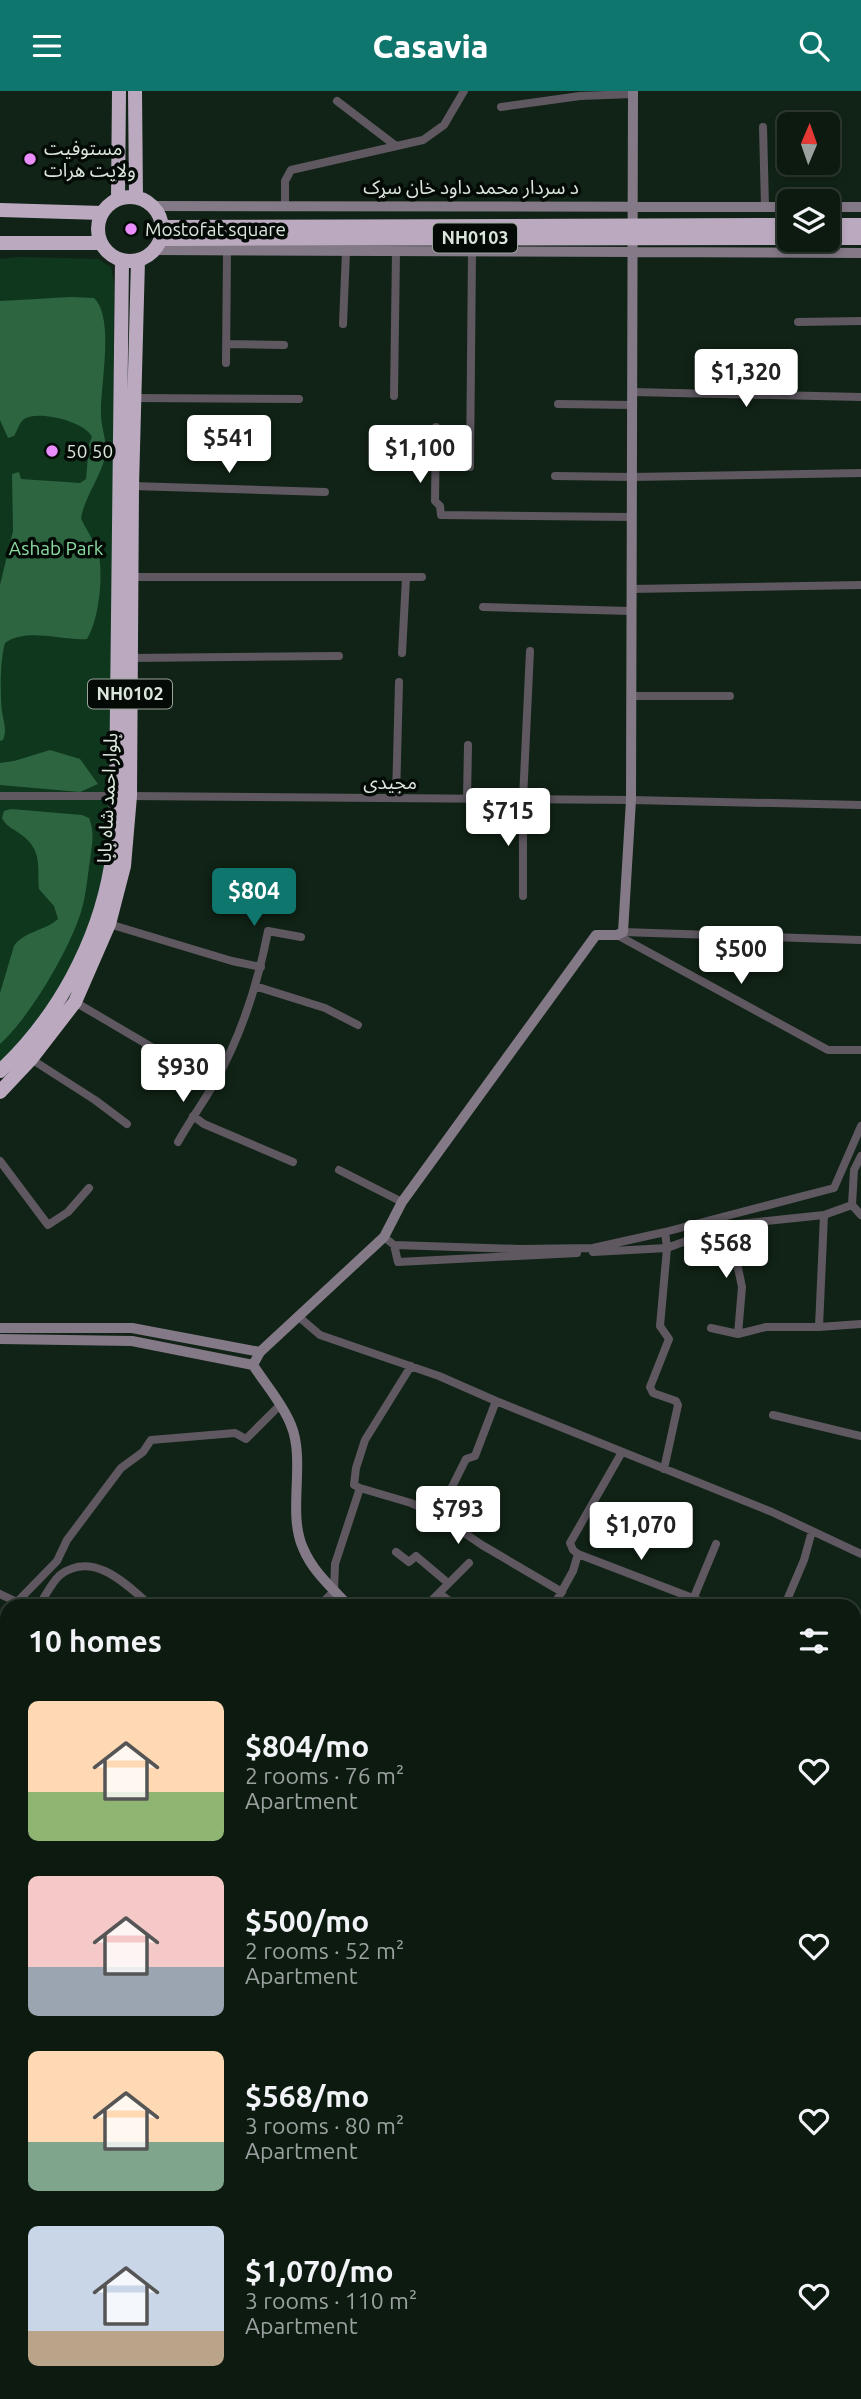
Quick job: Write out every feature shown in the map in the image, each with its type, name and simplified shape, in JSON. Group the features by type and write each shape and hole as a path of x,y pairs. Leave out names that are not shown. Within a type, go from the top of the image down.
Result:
{"highway":[{"path":"118,199 119,91"},
{"path":"135,91 136,197"},
{"path":"136,197 152,206 158,214 159,239 138,260 122,260 113,257 100,243 98,222 102,213 118,199 136,197"},
{"path":"0,210 102,213"},
{"path":"840,225 861,225"},
{"name":"NH0103","path":"633,239 777,226"},
{"name":"NH0103","path":"159,239 777,238"},
{"path":"840,238 861,238"},
{"path":"0,243 100,243"},
{"name":"بلوار احمد شاه بابا","path":"0,1091 31,1059 75,1002 109,924 124,866 122,260"},
{"name":"بلوار احمد شاه بابا","path":"0,1072 44,1022 85,951 106,890 123,796 130,658 138,260"}],"street":[{"path":"285,206 285,181 291,170 424,140 444,125 464,91"},
{"path":"501,107 579,96 633,92 631,800 620,934"},
{"path":"337,101 397,146"},
{"path":"764,127 765,207"},
{"name":"د سردار محمد داود خان سړک","path":"152,206 777,207"},
{"path":"840,207 861,207"},
{"path":"159,239 227,252 472,253 633,239 861,253"},
{"path":"226,363 227,252"},
{"path":"343,324 346,252"},
{"path":"394,396 396,252"},
{"path":"470,467 472,253"},
{"path":"799,322 861,321"},
{"path":"226,344 284,345"},
{"path":"632,392 861,397"},
{"path":"134,398 299,399"},
{"path":"558,404 632,405"},
{"path":"436,427 435,501 440,506 441,515 631,517"},
{"path":"555,476 861,473"},
{"path":"132,486 325,492"},
{"path":"131,577 422,577"},
{"path":"402,653 406,578"},
{"path":"631,589 861,585"},
{"path":"483,607 631,611"},
{"path":"523,896 523,799 530,651"},
{"path":"130,658 339,656"},
{"path":"397,798 399,683"},
{"path":"631,696 730,695"},
{"path":"467,799 468,744"},
{"name":"مجیدی","path":"0,796 631,800 861,805"},
{"path":"109,924 232,961 261,967"},
{"path":"178,1142 215,1082 255,986 268,931 300,937"},
{"path":"620,934 828,1050 861,1050"},
{"path":"253,1365 260,1352 384,1237 402,1202 596,935 861,940"},
{"path":"255,986 326,1008 358,1025"},
{"path":"75,1002 215,1082"},
{"path":"31,1059 127,1123"},
{"path":"192,1116 204,1124 293,1162"},
{"path":"384,1237 394,1245 593,1248 666,1232 834,1188 861,1126"},
{"path":"852,1205 861,1156"},
{"path":"0,1161 48,1225 68,1212 89,1188"},
{"path":"844,1167 858,1171"},
{"path":"339,1170 402,1202"},
{"path":"852,1205 861,1215"},
{"path":"394,1245 398,1262 667,1248 729,1226 824,1215 852,1205"},
{"path":"819,1327 824,1215"},
{"path":"729,1226 742,1287 738,1334"},
{"path":"664,1469 678,1405 676,1401 653,1393 650,1387 669,1339 660,1326 666,1232"},
{"path":"299,1317 320,1335 468,1388 772,1511 861,1554"},
{"path":"711,1328 738,1334 766,1327 861,1324"},
{"path":"0,1328 132,1328 260,1352"},
{"path":"0,1339 132,1341 253,1365 291,1424 298,1451 297,1509 302,1546 318,1574 342,1599"},
{"path":"411,1366 365,1440 354,1485 411,1503 438,1515 482,1545 562,1592"},
{"path":"438,1515 466,1459 475,1456 496,1401"},
{"path":"25,1599 57,1561 67,1540 121,1468 144,1452 150,1440 235,1433 246,1439 279,1406"},
{"path":"773,1415 861,1436"},
{"path":"622,1452 570,1543 573,1551 698,1599"},
{"path":"326,1599 334,1591 335,1564 360,1488"},
{"path":"787,1599 804,1560 812,1531"},
{"path":"694,1597 716,1544"},
{"path":"396,1552 409,1562 416,1556 448,1583"},
{"path":"558,1599 578,1554"},
{"path":"433,1599 470,1563"},
{"path":"43,1599 59,1576 75,1567 97,1567 118,1576 143,1599"},
{"path":"439,1593 447,1599"}],"green space":[{"name":"Ashab Park","path":"0,259 98,259 111,267 114,283 112,813 103,883 82,950 54,1001 0,1066"},
{"path":"94,298 104,320 101,414 105,457 81,518 100,561 97,609 87,639 34,635 14,638 5,643 1,687 5,733 0,741 0,585 13,531 12,474 19,472 21,479 80,483 86,479 92,437 81,427 62,419 33,416 24,419 14,436 8,438 0,420 0,301"},
{"path":"50,750 80,759 98,784 80,792 0,785 0,763"},
{"path":"11,809 82,815 89,818 92,839 85,896 73,933 56,967 23,1019 0,1044 0,993 14,946 23,937 58,919 54,906 39,889 38,861 34,848 2,818 4,811"}],"place":[{"name":"مستوفیت ولایت هرات","path":"30,159"},
{"name":"Mostofat square","path":"131,229"},
{"name":"50 50","path":"52,451"}]}
